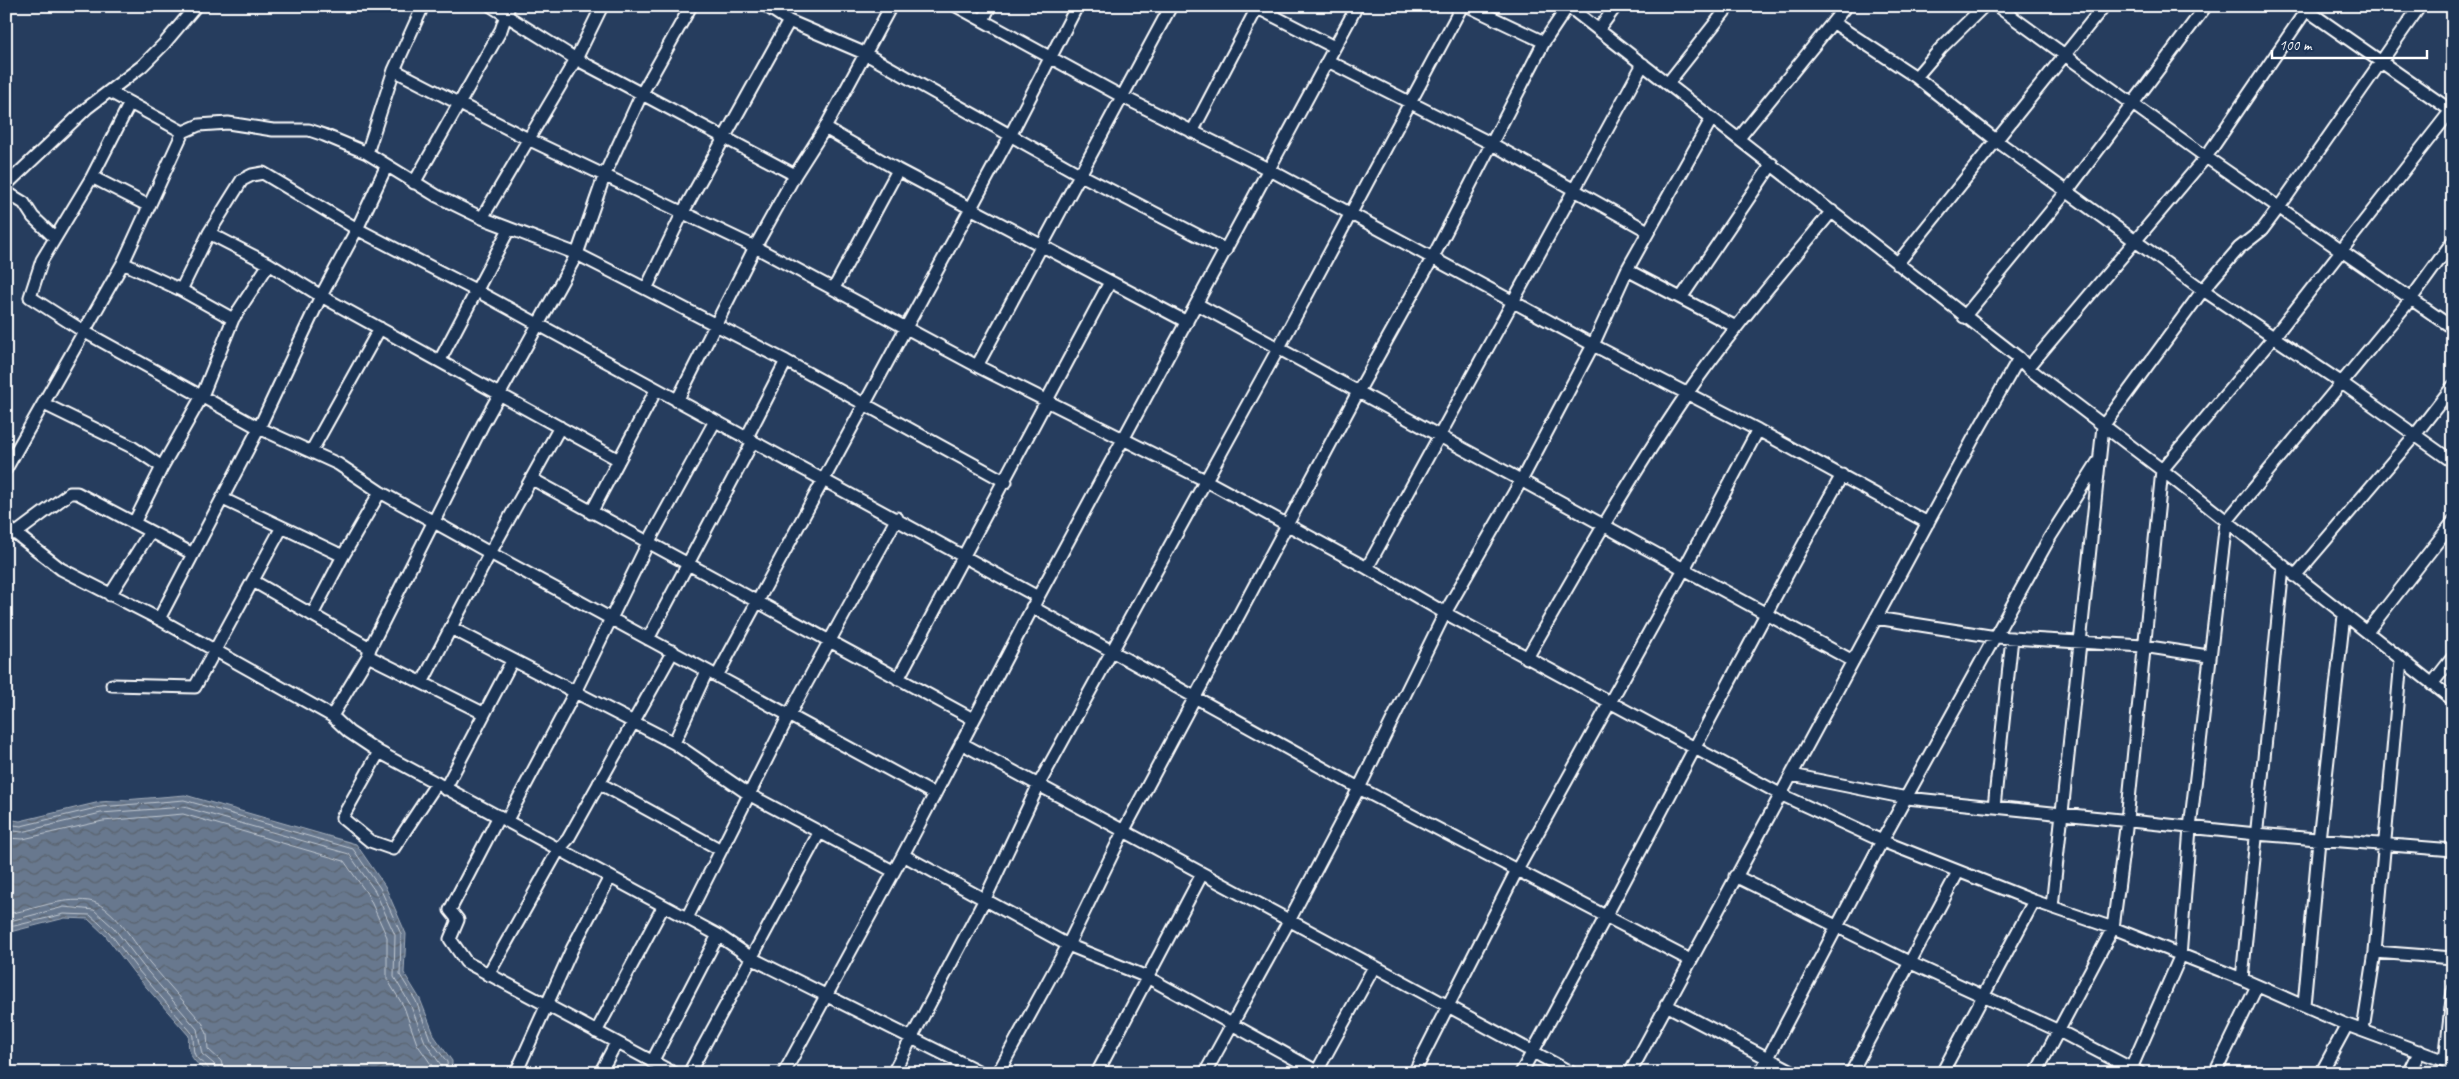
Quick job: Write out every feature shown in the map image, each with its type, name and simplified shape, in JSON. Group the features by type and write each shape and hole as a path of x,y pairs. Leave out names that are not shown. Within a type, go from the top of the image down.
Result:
{"street":[{"path":"6,185 87,108 110,92 164,44 196,6"},
{"path":"367,154 394,70 422,6"},
{"path":"491,6 507,11 576,59 795,175"},
{"path":"482,218 576,59 602,6"},
{"path":"332,716 369,652 433,521 500,393 578,254 605,174 642,93 691,6"},
{"path":"766,6 790,20 864,54 1081,175 1226,250"},
{"path":"677,401 755,247 795,175 825,128 891,6"},
{"path":"956,6 1121,96 1270,170 1514,300 1593,345 1842,475 1928,523"},
{"path":"982,20 990,6"},
{"path":"674,743 712,674 759,602 1010,136 1049,57 1077,6"},
{"path":"977,366 1043,247 1121,96 1171,6"},
{"path":"784,1073 828,995 1035,602 1188,322 1357,6"},
{"path":"893,1073 985,899 1039,784 1204,480 1278,349 1462,6"},
{"path":"1468,6 1544,42"},
{"path":"998,1073 1068,945 1124,830 1358,392 1433,257 1544,42 1568,6 1739,138 1964,317 2019,358 2028,368 2162,470 2453,700"},
{"path":"1599,29 1616,6"},
{"path":"1668,83 1729,6"},
{"path":"1739,138 1846,6"},
{"path":"1916,77 1941,48 1984,6"},
{"path":"1997,6 2067,54 2206,157 2280,206 2340,251 2453,328"},
{"path":"1897,264 2104,6"},
{"path":"1964,317 2068,190 2206,6"},
{"path":"2052,907 2103,426 2204,290 2239,248 2262,230 2380,60 2420,6"},
{"path":"1192,132 1256,7 1334,47"},
{"path":"2028,368 2206,157 2306,8 2452,110 2273,338 2162,470 2127,820 2113,928 2036,1073"},
{"path":"414,183 501,30 507,11"},
{"path":"646,289 683,212 790,20"},
{"path":"1834,23 1916,77 1997,141 2068,190 2204,290 2342,383 2453,462"},
{"path":"1328,61 1492,144 1648,231"},
{"path":"1367,568 1644,64"},
{"path":"394,70 528,139 755,247 977,366 1204,480 1696,750 1780,794 1882,841 2034,901 2113,928 2180,957 2242,979 2347,1025 2449,1062 2453,990"},
{"path":"110,92 183,132 212,123 228,123 273,130 309,130 367,154 414,183 482,218 578,254 716,324 1006,482"},
{"path":"130,103 92,177 42,260 30,297 84,331 259,428 297,446 312,450 338,464 380,492 611,620 934,794"},
{"path":"1205,1073 1290,919 1359,788 1445,613 1522,480 1593,345 1627,270 1712,118"},
{"path":"825,128 898,170 1188,322"},
{"path":"6,469 123,263 183,132"},
{"path":"1681,298 1772,164"},
{"path":"159,619 259,428 321,296 357,229 386,167"},
{"path":"834,288 898,170"},
{"path":"181,290 209,233 242,180 252,175 263,173 357,229 477,291 656,390 897,518 964,557 1112,650 1359,788 1690,960"},
{"path":"92,177 149,206"},
{"path":"6,192 24,203 33,217 55,238"},
{"path":"1527,658 1603,524 1686,394 1736,327 1832,211"},
{"path":"440,360 509,229"},
{"path":"209,233 269,264 321,296 500,393 618,460"},
{"path":"1735,876 1911,963 2059,1031 2134,1071 2180,957 2190,828 2208,656 2226,522 2411,299 2453,241"},
{"path":"123,263 181,290 234,319"},
{"path":"134,523 162,467 202,396 234,319 269,264"},
{"path":"1627,270 1736,327"},
{"path":"898,679 1006,482 1110,282"},
{"path":"1197,304 1853,660"},
{"path":"312,450 380,328"},
{"path":"1630,1073 1735,876 2019,358"},
{"path":"648,639 688,564 786,361"},
{"path":"2295,576 2415,435 2453,386"},
{"path":"591,513 656,390"},
{"path":"44,404 132,447 162,467"},
{"path":"674,1073 545,1006 466,962 450,939 458,920 450,910 575,692 648,543 715,421"},
{"path":"423,681 490,553 560,427"},
{"path":"1414,1073 1517,870 1684,569 1758,430"},
{"path":"1760,1073 1882,841 2074,496 2100,458"},
{"path":"1521,1073 1696,750 1765,612 1842,475"},
{"path":"532,479 591,513 973,719"},
{"path":"312,615 380,492"},
{"path":"15,534 70,493 77,493 193,554"},
{"path":"223,499 343,556"},
{"path":"687,918 750,796 789,715 897,518"},
{"path":"2367,632 2453,522"},
{"path":"6,526 61,569 159,619 332,716 349,732 379,752 718,935 753,959 982,1073"},
{"path":"112,685 195,687 282,527"},
{"path":"110,595 150,532"},
{"path":"2242,979 2284,566"},
{"path":"254,581 312,615 369,652 483,713"},
{"path":"2304,1005 2319,840 2344,615"},
{"path":"1876,618 1996,637 2080,644 2143,646 2208,656"},
{"path":"452,628 512,661 674,743 750,796 893,871"},
{"path":"1994,807 2012,638"},
{"path":"488,975 559,849 568,839 673,652"},
{"path":"2432,684 2453,657"},
{"path":"2364,1030 2376,952 2402,660"},
{"path":"379,752 342,818 370,841 393,849 441,786 512,661"},
{"path":"961,744 1039,784 1202,874 1290,919 1374,967 1572,1073"},
{"path":"1792,775 1907,798 2190,828 2453,850"},
{"path":"598,783 721,850"},
{"path":"690,1073 753,959 819,833"},
{"path":"903,855 1068,945 1147,977 1318,1072 1374,967"},
{"path":"1851,1073 1958,872"},
{"path":"1097,1073 1202,874"},
{"path":"516,1073 572,948 610,877"},
{"path":"1942,1073 2034,901"},
{"path":"596,1032 663,907"},
{"path":"652,1062 718,935"},
{"path":"2376,952 2453,958"},
{"path":"2215,1073 2257,986"},
{"path":"1666,1005 1796,1073"},
{"path":"2321,1073 2347,1025"},
{"path":"600,1073 616,1043"},
{"path":"2409,1073 2420,1051"}],"water":[{"path":"185,795 356,844 385,886 406,934 404,973 420,999 435,1037 452,1061 452,1073 208,1073 192,1057 188,1042 189,1036 134,973 105,935 88,919 65,918 6,933 6,819 20,821 100,802"}]}
